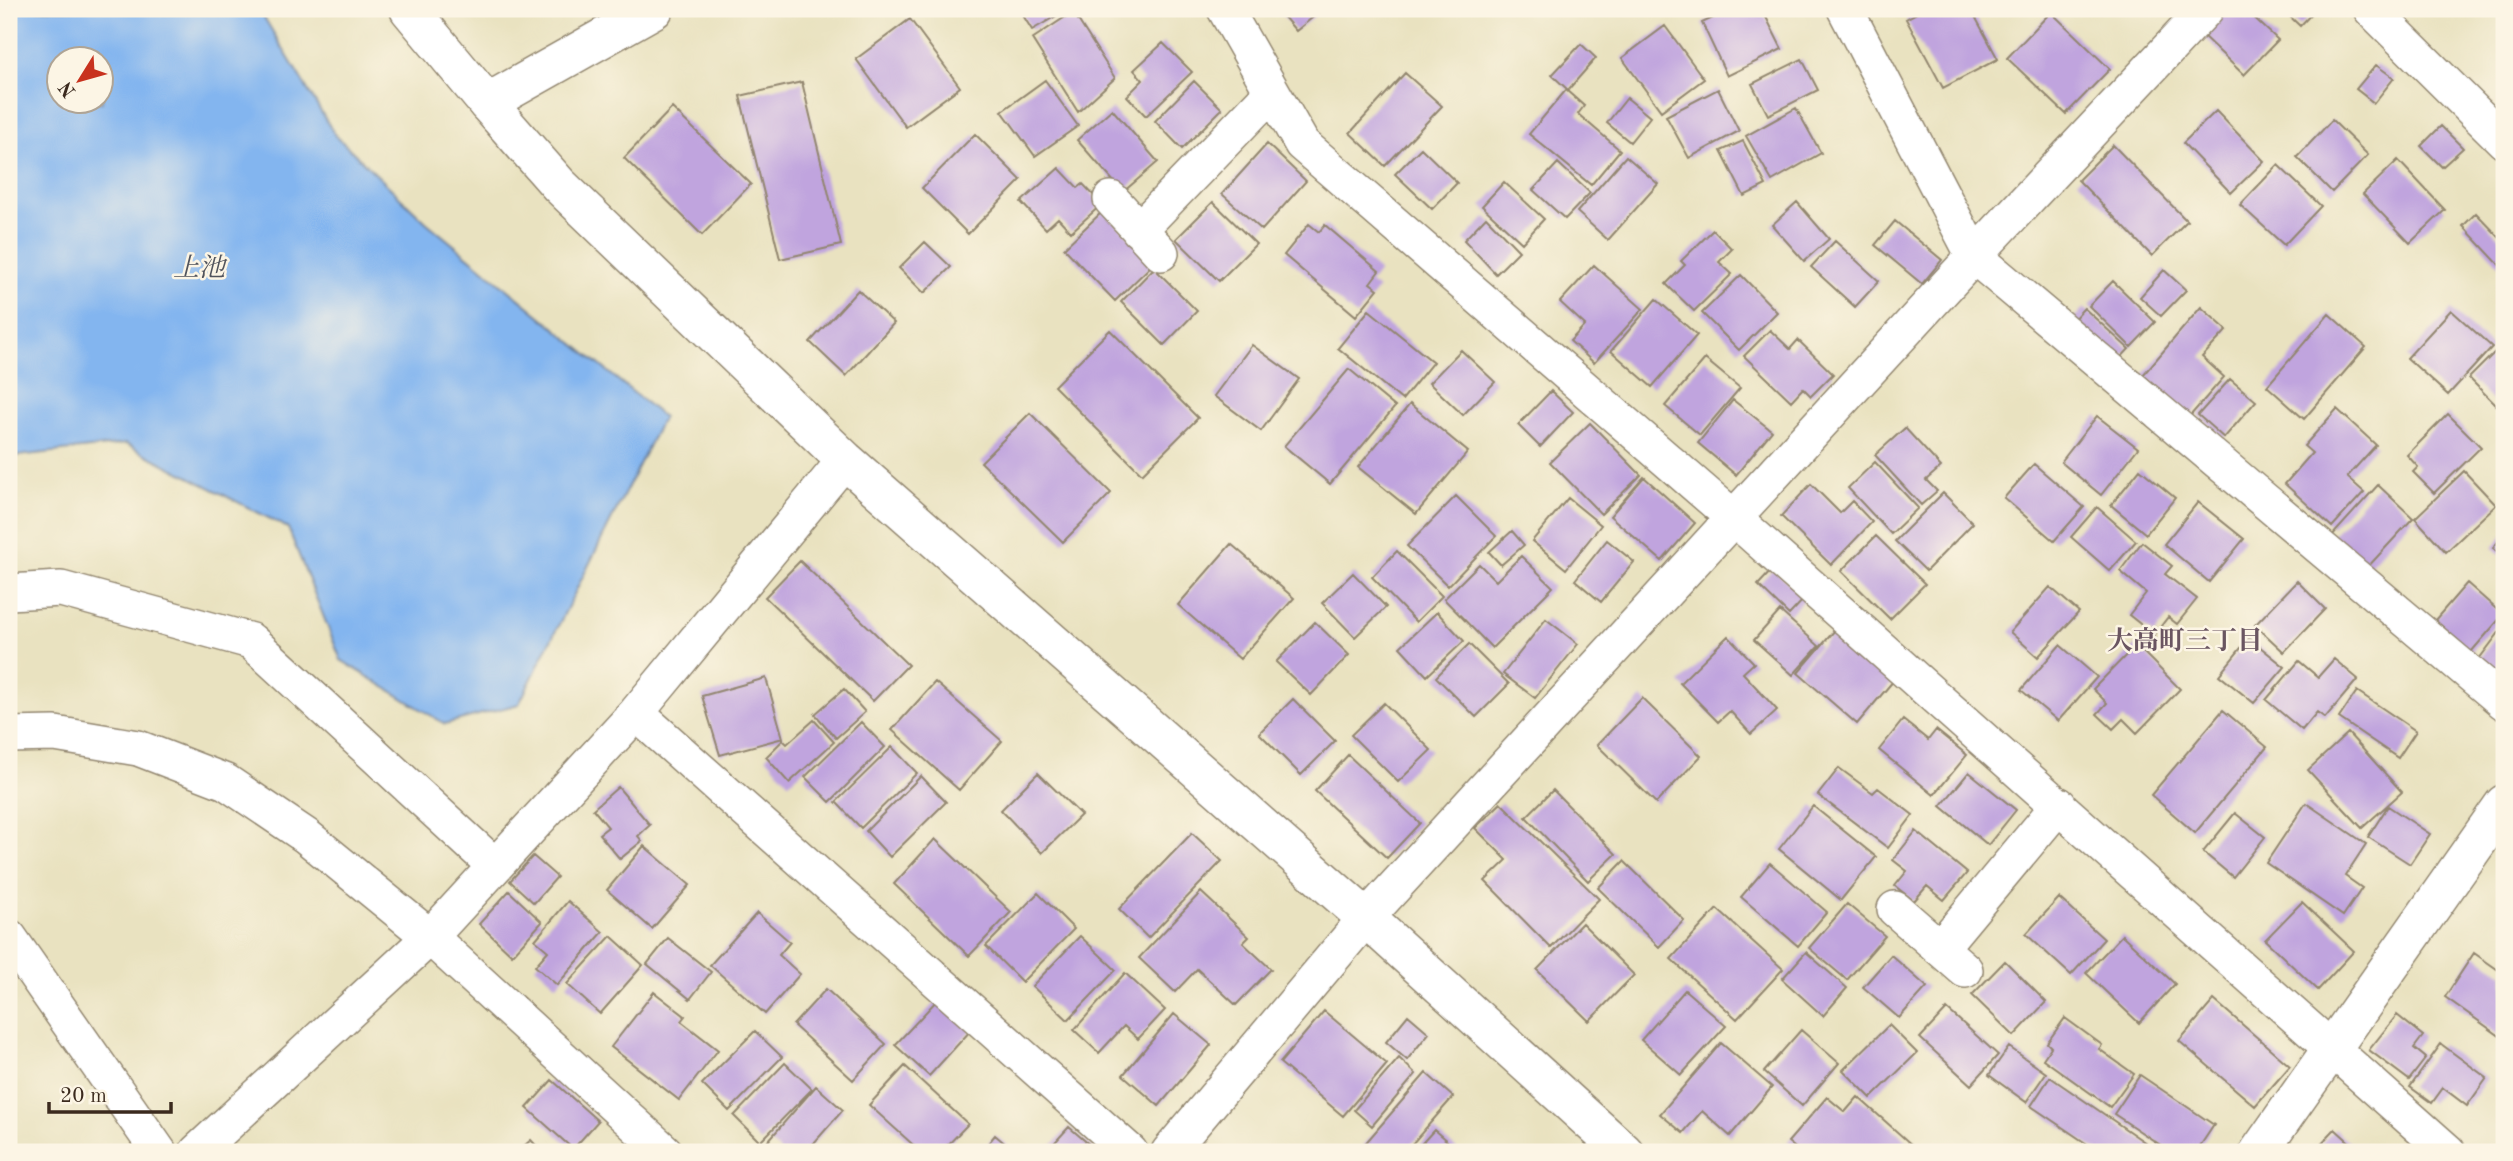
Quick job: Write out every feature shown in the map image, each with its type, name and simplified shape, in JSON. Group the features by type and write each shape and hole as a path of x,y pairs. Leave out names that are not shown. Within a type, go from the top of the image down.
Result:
{"street":[{"path":"409,9 559,186 845,460 1366,918 1624,1152"},
{"path":"487,103 654,9"},
{"path":"1225,9 1301,144 1735,519 2448,1152"},
{"path":"1845,9 1974,256 2504,702"},
{"path":"1169,1152 1366,918 1974,256 2206,9"},
{"path":"2371,9 2504,141"},
{"path":"1111,199 1150,242 1272,92"},
{"path":"197,1152 430,937 636,713 845,460"},
{"path":"9,592 61,590 251,641 495,866"},
{"path":"636,713 1130,1152"},
{"path":"9,735 55,734 138,748 226,782 306,836 430,937 665,1152"},
{"path":"1895,909 1952,959 2059,804"},
{"path":"2259,1152 2504,804"},
{"path":"9,937 159,1152"}],"water":[{"name":"上池","path":"9,9 259,9 335,135 426,222 663,417 519,704 445,724 341,660 288,528 126,444 9,457"}],"building":[{"path":"1019,9 1068,9 1032,30"},
{"path":"1277,9 1323,9 1296,31"},
{"path":"1732,9 1762,9 1782,49 1727,76 1702,23"},
{"path":"1924,9 1971,9 1998,59 1943,88 1906,19"},
{"path":"2224,9 2245,9 2278,40 2244,75 2200,33"},
{"path":"2282,9 2316,9 2300,26"},
{"path":"1073,12 1115,78 1078,112 1032,39"},
{"path":"2051,12 2110,69 2066,114 2007,58"},
{"path":"910,19 960,87 906,127 856,59"},
{"path":"1665,26 1704,79 1661,111 1622,58"},
{"path":"1163,43 1192,72 1146,116 1127,96 1143,80 1134,70"},
{"path":"1581,44 1596,58 1568,90 1552,75"},
{"path":"1802,59 1818,90 1768,115 1752,84"},
{"path":"2376,65 2394,78 2374,103 2356,89"},
{"path":"1405,73 1442,106 1385,166 1350,133"},
{"path":"1045,80 1078,126 1035,156 1002,111"},
{"path":"1194,81 1222,109 1182,149 1155,121"},
{"path":"802,82 841,245 780,259 740,96"},
{"path":"1718,89 1739,131 1689,158 1666,116"},
{"path":"1566,90 1584,106 1578,114 1620,150 1591,185 1529,134"},
{"path":"1627,98 1650,117 1630,142 1607,123"},
{"path":"672,108 751,184 702,235 624,158"},
{"path":"1796,108 1821,153 1772,181 1746,136"},
{"path":"1112,109 1158,162 1123,192 1077,140"},
{"path":"2216,111 2264,161 2231,193 2183,143"},
{"path":"2332,120 2368,155 2332,192 2297,157"},
{"path":"2441,126 2463,148 2442,167 2421,146"},
{"path":"975,134 1021,180 968,234 922,188"},
{"path":"1743,141 1766,185 1744,196 1721,151"},
{"path":"1267,144 1306,181 1262,230 1222,194"},
{"path":"2113,145 2187,221 2152,256 2078,180"},
{"path":"1421,148 1457,183 1432,209 1395,174"},
{"path":"1626,156 1658,184 1608,240 1577,212"},
{"path":"2398,160 2445,210 2410,243 2363,194"},
{"path":"1558,163 1590,193 1565,219 1533,190"},
{"path":"2278,165 2321,206 2284,245 2240,205"},
{"path":"1059,168 1078,188 1083,184 1102,204 1071,232 1058,218 1046,229 1021,202"},
{"path":"1504,182 1544,219 1522,243 1482,206"},
{"path":"1213,202 1256,244 1219,281 1176,239"},
{"path":"1797,202 1829,239 1804,261 1772,225"},
{"path":"1104,210 1154,263 1115,301 1064,248"},
{"path":"2476,213 2501,239 2504,236 2504,270 2463,226"},
{"path":"1486,217 1519,251 1496,274 1464,240"},
{"path":"1895,221 1942,260 1922,284 1875,245"},
{"path":"1309,224 1319,232 1325,225 1379,271 1370,283 1378,289 1356,316 1284,255"},
{"path":"1713,230 1732,249 1719,262 1732,274 1694,311 1666,284 1685,265 1681,261"},
{"path":"1835,241 1879,281 1855,307 1811,267"},
{"path":"925,242 951,267 924,293 899,268"},
{"path":"1594,265 1643,309 1594,363 1570,341 1585,325 1560,302"},
{"path":"1154,268 1197,311 1164,345 1121,302"},
{"path":"2164,270 2186,290 2161,316 2140,297"},
{"path":"1741,275 1777,312 1739,350 1702,313"},
{"path":"2113,281 2155,322 2131,347 2089,306"},
{"path":"858,290 894,323 846,376 810,342"},
{"path":"1656,299 1697,335 1652,387 1611,351"},
{"path":"2201,307 2227,330 2202,357 2224,377 2190,416 2143,375"},
{"path":"2084,308 2129,349 2114,365 2070,323"},
{"path":"1369,310 1433,362 1402,400 1338,348"},
{"path":"2451,310 2492,347 2448,395 2407,358"},
{"path":"2329,314 2366,347 2304,419 2267,386"},
{"path":"1110,330 1198,418 1142,474 1054,386"},
{"path":"1770,330 1790,349 1798,340 1833,374 1811,396 1803,388 1791,401 1744,356"},
{"path":"2504,343 2504,413 2469,378"},
{"path":"1252,345 1299,379 1261,431 1214,396"},
{"path":"1461,350 1495,382 1463,415 1429,383"},
{"path":"1705,359 1740,388 1700,435 1665,406"},
{"path":"1349,369 1395,407 1330,484 1284,446"},
{"path":"2230,379 2256,401 2224,438 2198,415"},
{"path":"1551,391 1573,412 1540,447 1518,425"},
{"path":"1733,400 1772,431 1736,475 1698,443"},
{"path":"1410,404 1468,452 1416,514 1358,467"},
{"path":"2337,409 2376,445 2347,477 2364,492 2332,527 2285,484 2312,453 2304,446"},
{"path":"1030,413 1111,493 1063,542 981,462"},
{"path":"2448,414 2481,447 2434,493 2413,472 2418,467 2407,455"},
{"path":"2097,416 2138,448 2101,495 2061,462"},
{"path":"1590,423 1641,475 1601,514 1550,462"},
{"path":"1905,428 1941,467 1926,480 1937,491 1921,505 1875,455"},
{"path":"1875,462 1918,508 1891,534 1848,488"},
{"path":"2034,464 2084,507 2054,541 2004,498"},
{"path":"2140,469 2175,498 2146,534 2111,505"},
{"path":"2464,471 2496,505 2446,552 2415,518"},
{"path":"1644,477 1695,523 1662,561 1610,516"},
{"path":"1811,484 1840,513 1852,501 1872,522 1831,565 1781,516"},
{"path":"2378,485 2413,518 2365,570 2330,538"},
{"path":"1943,493 1973,523 1926,571 1895,541"},
{"path":"1456,496 1496,536 1448,586 1407,546"},
{"path":"1568,498 1601,525 1566,569 1532,541"},
{"path":"2198,502 2244,539 2209,582 2164,544"},
{"path":"2097,507 2136,541 2110,571 2071,537"},
{"path":"1512,531 1524,545 1501,565 1489,552"},
{"path":"2504,534 2504,557 2493,548"},
{"path":"1876,536 1925,584 1890,619 1841,571"},
{"path":"1607,540 1634,562 1601,602 1575,580"},
{"path":"2142,542 2172,566 2165,574 2197,599 2177,624 2168,617 2154,635 2129,615 2146,593 2120,571"},
{"path":"1231,544 1294,598 1240,659 1178,605"},
{"path":"1397,551 1442,596 1416,622 1372,577"},
{"path":"1521,556 1553,587 1492,648 1444,599 1479,564 1496,581"},
{"path":"800,561 908,665 873,701 765,597"},
{"path":"1773,569 1805,598 1789,615 1758,585"},
{"path":"1353,573 1386,607 1355,637 1322,603"},
{"path":"2297,581 2325,609 2284,652 2255,625"},
{"path":"2467,583 2503,615 2471,652 2435,620"},
{"path":"2050,587 2079,612 2038,657 2010,632"},
{"path":"1780,611 1819,646 1793,675 1754,640"},
{"path":"1437,612 1464,641 1427,676 1400,647"},
{"path":"1546,619 1578,644 1535,698 1503,674"},
{"path":"1315,622 1349,655 1311,695 1276,662"},
{"path":"2504,626 2504,679 2479,659"},
{"path":"1835,630 1894,680 1857,724 1798,673"},
{"path":"1728,636 1754,663 1743,673 1777,710 1751,734 1730,711 1718,722 1680,683"},
{"path":"2249,638 2285,667 2254,703 2219,675"},
{"path":"1469,644 1509,684 1476,717 1436,677"},
{"path":"2060,645 2097,677 2058,721 2021,690"},
{"path":"2136,645 2180,689 2137,733 2123,719 2113,729 2097,714 2107,703 2093,689"},
{"path":"2334,659 2358,679 2325,718 2317,712 2302,730 2266,700 2299,661 2318,677"},
{"path":"766,678 783,738 720,755 702,696"},
{"path":"935,682 1002,741 959,790 892,730"},
{"path":"844,689 865,712 836,738 815,714"},
{"path":"2357,691 2416,731 2398,758 2339,718"},
{"path":"1642,698 1701,756 1656,803 1597,745"},
{"path":"1293,699 1335,741 1301,775 1259,733"},
{"path":"1384,703 1431,750 1398,782 1351,735"},
{"path":"2223,710 2267,747 2195,833 2151,795"},
{"path":"814,720 834,742 789,783 766,757 783,740 787,744"},
{"path":"1903,720 1928,740 1936,730 1967,755 1934,795 1879,750"},
{"path":"861,722 885,747 830,802 805,777"},
{"path":"2348,733 2402,792 2362,828 2308,770"},
{"path":"892,747 917,773 861,828 836,802"},
{"path":"1348,755 1420,823 1387,858 1315,791"},
{"path":"1839,768 1873,793 1878,788 1913,815 1888,848 1818,795"},
{"path":"1969,772 2016,810 1988,845 1941,806"},
{"path":"1038,773 1081,815 1042,853 1001,810"},
{"path":"921,776 946,802 890,857 866,831"},
{"path":"618,787 650,825 638,836 642,841 620,859 599,834 608,827 593,809"},
{"path":"1553,790 1616,854 1588,881 1526,817"},
{"path":"1501,803 1599,899 1551,948 1485,881 1507,860 1475,828"},
{"path":"2306,803 2366,844 2345,876 2362,888 2343,916 2266,863"},
{"path":"1813,806 1876,857 1841,900 1779,849"},
{"path":"2388,806 2430,834 2410,864 2368,837"},
{"path":"2235,813 2265,837 2233,877 2203,852"},
{"path":"1916,831 1967,873 1944,900 1927,886 1914,901 1895,886 1907,871 1893,860"},
{"path":"1192,833 1222,861 1148,938 1119,909"},
{"path":"935,839 1011,912 969,956 894,884"},
{"path":"644,846 690,885 652,929 607,890"},
{"path":"533,856 557,877 534,903 510,881"},
{"path":"1624,861 1684,920 1659,947 1598,888"},
{"path":"1770,863 1827,912 1798,946 1741,897"},
{"path":"509,891 542,922 512,955 479,924"},
{"path":"1201,892 1249,937 1243,943 1271,969 1236,1005 1197,969 1175,992 1139,958"},
{"path":"1038,893 1074,929 1022,982 986,946"},
{"path":"2059,898 2104,939 2071,975 2026,934"},
{"path":"568,901 603,932 557,985 535,966 548,951 535,940"},
{"path":"2302,902 2354,951 2318,990 2265,940"},
{"path":"1847,904 1885,936 1847,980 1809,948"},
{"path":"1717,909 1783,969 1737,1019 1671,959"},
{"path":"757,913 790,942 779,955 800,974 765,1014 710,965"},
{"path":"1582,923 1634,975 1589,1021 1537,970"},
{"path":"2122,935 2175,984 2139,1023 2086,973"},
{"path":"611,936 643,965 600,1014 567,984"},
{"path":"1080,936 1116,970 1068,1020 1032,986"},
{"path":"668,938 711,972 690,999 647,964"},
{"path":"1806,952 1847,988 1823,1016 1782,979"},
{"path":"2474,953 2504,974 2504,1039 2445,997"},
{"path":"1891,955 1927,987 1899,1018 1863,987"},
{"path":"2005,961 2046,1002 2014,1036 1972,995"},
{"path":"1125,973 1165,1010 1138,1039 1124,1026 1099,1053 1074,1030"},
{"path":"826,989 886,1044 853,1080 793,1025"},
{"path":"1685,990 1726,1026 1681,1075 1641,1040"},
{"path":"654,992 685,1016 681,1021 718,1050 679,1100 611,1047"},
{"path":"939,998 972,1029 929,1076 895,1045"},
{"path":"2214,1000 2290,1066 2255,1106 2179,1041"},
{"path":"1947,1009 1998,1055 1971,1085 1920,1038"},
{"path":"1324,1011 1387,1064 1343,1116 1280,1063"},
{"path":"1174,1014 1211,1045 1159,1106 1123,1075"},
{"path":"1408,1015 1429,1033 1407,1060 1386,1042"},
{"path":"2397,1015 2423,1036 2414,1048 2426,1058 2409,1080 2369,1050"},
{"path":"2065,1018 2102,1045 2099,1049 2134,1074 2110,1107 2043,1059 2051,1047 2047,1043"},
{"path":"1889,1025 1917,1053 1871,1098 1843,1070"},
{"path":"1801,1030 1839,1063 1802,1106 1764,1072"},
{"path":"755,1031 782,1057 729,1111 702,1084"},
{"path":"1721,1043 1772,1087 1730,1136 1702,1111 1683,1133 1660,1114"},
{"path":"2441,1044 2487,1078 2467,1106 2443,1088 2432,1103 2410,1087"},
{"path":"2009,1047 2046,1073 2026,1102 1989,1075"},
{"path":"1399,1058 1416,1074 1372,1126 1354,1110"},
{"path":"785,1063 812,1089 760,1142 734,1116"},
{"path":"905,1066 968,1124 941,1152 921,1152 869,1105"},
{"path":"1426,1073 1453,1097 1405,1152 1370,1152 1363,1146"},
{"path":"2140,1075 2214,1125 2196,1152 2171,1152 2114,1114"},
{"path":"2050,1077 2159,1152 2099,1152 2031,1106"},
{"path":"552,1080 598,1121 573,1149 527,1108"},
{"path":"816,1086 843,1110 806,1152 781,1152 768,1141"},
{"path":"1827,1097 1845,1112 1858,1097 1913,1146 1908,1152 1800,1152 1788,1142"},
{"path":"1069,1127 1098,1152 1046,1152"},
{"path":"2335,1129 2357,1149 2355,1152 2313,1152"},
{"path":"1434,1130 1460,1152 1414,1152"},
{"path":"995,1135 1015,1152 981,1152"},
{"path":"531,1140 542,1152 517,1152"}],"district":[{"name":"大高町三丁目","path":"2185,642"}]}
